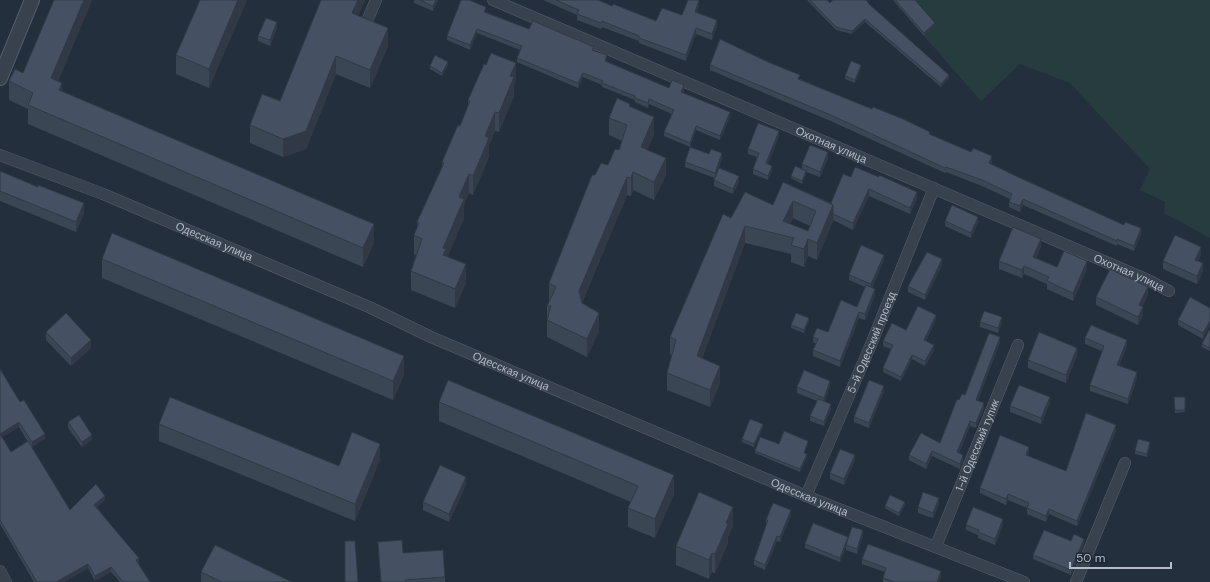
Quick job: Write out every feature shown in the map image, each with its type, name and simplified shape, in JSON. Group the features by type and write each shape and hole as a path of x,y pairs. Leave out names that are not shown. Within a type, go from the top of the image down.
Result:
{"street":[{"path":"0,78 32,0"},
{"path":"365,26 376,0"},
{"name":"Охотная улица","path":"492,0 934,188 1148,280 1169,291"},
{"name":"Одесская улица","path":"0,155 103,194 806,496 1024,582"},
{"name":"5-й Одесский проезд","path":"806,496 872,342 934,188"},
{"name":"1-й Одесский тупик","path":"936,546 1018,345"},
{"path":"1076,582 1124,463"},
{"path":"0,571 6,582"}],"green space":[{"path":"913,0 1210,0 1210,238 1164,213 1165,202 1140,190 1150,169 1070,83 1020,64 981,101 924,36 935,26"}],"building":[{"path":"54,0 84,0 51,78 62,83 59,90 374,224 363,248 28,105 33,93 9,81 15,69 23,73"},
{"path":"200,0 238,0 209,69 176,55"},
{"path":"321,0 358,0 352,13 388,28 370,70 336,56 306,131 283,139 250,125 262,94 280,101"},
{"path":"420,0 436,0 433,6"},
{"path":"461,0 469,0 486,7 484,12 529,29 533,21 594,47 592,50 607,55 605,61 669,88 672,80 684,85 681,92 730,112 720,136 696,126 690,143 664,132 674,110 649,99 648,103 635,98 635,96 602,83 603,81 583,73 578,83 517,58 522,46 477,29 470,45 447,36"},
{"path":"556,0 598,0 612,6 613,4 656,21 662,8 682,15 688,0 699,0 695,12 717,20 712,34 696,28 686,55 639,38 639,36 602,21 601,23 577,14 579,10"},
{"path":"810,0 827,0 830,3 833,0 866,0 949,75 941,84 865,19 852,31 836,27"},
{"path":"895,0 915,0 935,23 924,33"},
{"path":"266,18 277,22 270,40 258,36"},
{"path":"720,39 768,62 800,75 798,79 872,109 873,107 903,119 930,132 929,134 971,152 973,148 992,156 989,163 1124,225 1125,222 1141,228 1134,246 1117,239 1117,241 1023,199 1020,206 1009,202 1012,194 982,180 946,167 945,168 833,116 710,65"},
{"path":"491,53 516,63 510,76 514,77 499,113 495,112 485,136 489,138 473,176 469,174 459,197 464,199 443,248 446,249 443,255 466,264 455,289 411,271 422,239 414,235 419,223 417,222 444,163 442,162 458,125 460,126 470,101 468,100 484,64 486,65"},
{"path":"435,55 448,62 442,73 430,66"},
{"path":"851,61 861,65 855,80 845,76"},
{"path":"617,98 630,104 629,106 654,117 641,147 666,158 654,182 633,172 631,178 627,177 579,291 582,303 599,313 587,339 547,320 551,306 547,306 556,287 549,283 592,175 595,175 601,163 608,165 615,149 619,150 627,125 609,118"},
{"path":"758,123 779,131 766,163 772,166 768,176 753,169 759,153 748,149"},
{"path":"810,145 828,152 820,172 802,164"},
{"path":"690,147 709,154 711,149 722,153 715,173 685,162"},
{"path":"795,166 806,171 802,181 791,176"},
{"path":"855,167 879,177 879,175 917,192 910,208 869,189 853,223 833,214 833,205 831,203 843,174 851,177"},
{"path":"719,168 739,176 733,189 714,180"},
{"path":"0,171 38,187 38,185 84,203 76,222 0,191"},
{"path":"783,182 833,205 817,243 808,239 804,249 791,245 794,238 745,226 697,356 720,366 710,390 667,373 676,340 670,337 723,214 731,218 745,192 773,205","holes":["793,201 816,211 808,231 783,221"]},
{"path":"952,205 978,217 971,233 945,221"},
{"path":"1013,227 1041,239 1033,257 1057,267 1064,251 1087,261 1073,293 1047,281 1049,277 1024,266 1022,270 999,261"},
{"path":"112,233 404,356 393,381 102,259"},
{"path":"1175,235 1201,247 1195,260 1203,263 1197,276 1163,261"},
{"path":"861,245 884,255 871,284 849,275"},
{"path":"927,252 942,259 925,295 908,286"},
{"path":"1110,269 1148,287 1139,305 1143,307 1138,317 1096,297"},
{"path":"866,285 875,289 865,314 859,312 840,361 813,350 818,339 813,337 817,328 828,332 841,300 857,307"},
{"path":"1190,297 1210,308 1210,321 1203,333 1178,320"},
{"path":"918,306 936,315 924,340 934,345 925,361 912,355 901,377 883,368 893,345 883,341 892,323 906,330"},
{"path":"984,311 1002,317 998,328 980,322"},
{"path":"66,313 91,340 71,358 46,332"},
{"path":"796,313 809,318 804,330 791,325"},
{"path":"1091,325 1127,340 1117,365 1137,372 1128,399 1090,385 1104,346 1085,338"},
{"path":"1210,330 1210,348 1202,344"},
{"path":"1039,332 1077,348 1066,375 1028,360"},
{"path":"989,333 1000,337 976,400 984,403 976,423 970,421 957,452 963,455 960,464 932,451 926,464 909,455 921,433 940,443 957,399 959,400 962,394 965,395"},
{"path":"0,369 20,402 24,400 45,434 32,442 19,422 0,434"},
{"path":"804,370 830,381 824,398 797,387"},
{"path":"448,380 674,475 655,519 628,508 638,486 439,402"},
{"path":"869,380 884,386 869,423 854,417"},
{"path":"1019,385 1050,397 1041,418 1010,406"},
{"path":"170,397 339,466 352,432 380,444 355,504 159,424"},
{"path":"1174,397 1185,397 1185,410 1175,410"},
{"path":"818,399 831,404 824,422 810,416"},
{"path":"1086,413 1116,425 1077,521 1049,509 1046,516 1027,508 1029,503 1008,494 1006,499 980,488 1000,435 1029,447 1026,455 1066,471"},
{"path":"79,415 92,435 82,442 68,422"},
{"path":"750,419 763,424 754,444 742,439"},
{"path":"784,431 808,441 804,453 807,454 800,469 755,451 760,437 779,444"},
{"path":"0,434 11,452 28,441 70,510 96,484 105,496 94,505 139,558 136,560 150,582 123,582 111,567 95,576 88,564 56,582 37,582 0,520"},
{"path":"1138,439 1150,442 1147,454 1135,451"},
{"path":"840,449 855,455 844,479 830,473"},
{"path":"440,465 466,477 449,514 423,502"},
{"path":"699,492 733,507 726,523 728,524 715,554 712,553 709,560 676,546"},
{"path":"923,492 939,498 933,513 918,507"},
{"path":"890,495 905,502 899,513 885,506"},
{"path":"773,503 791,510 780,537 777,536 765,565 754,560 768,520 766,520"},
{"path":"973,507 1003,519 995,539 966,525"},
{"path":"813,523 848,537 840,558 805,544"},
{"path":"852,527 863,530 857,549 846,545"},
{"path":"1044,530 1071,541 1074,534 1084,539 1071,570 1033,555"},
{"path":"402,540 403,553 443,550 445,577 405,580 406,582 381,582 378,542"},
{"path":"345,541 355,541 358,582 345,582"},
{"path":"868,544 941,571 937,582 895,582 883,578 886,568 862,559"},
{"path":"215,545 292,582 222,582 201,572"}]}
